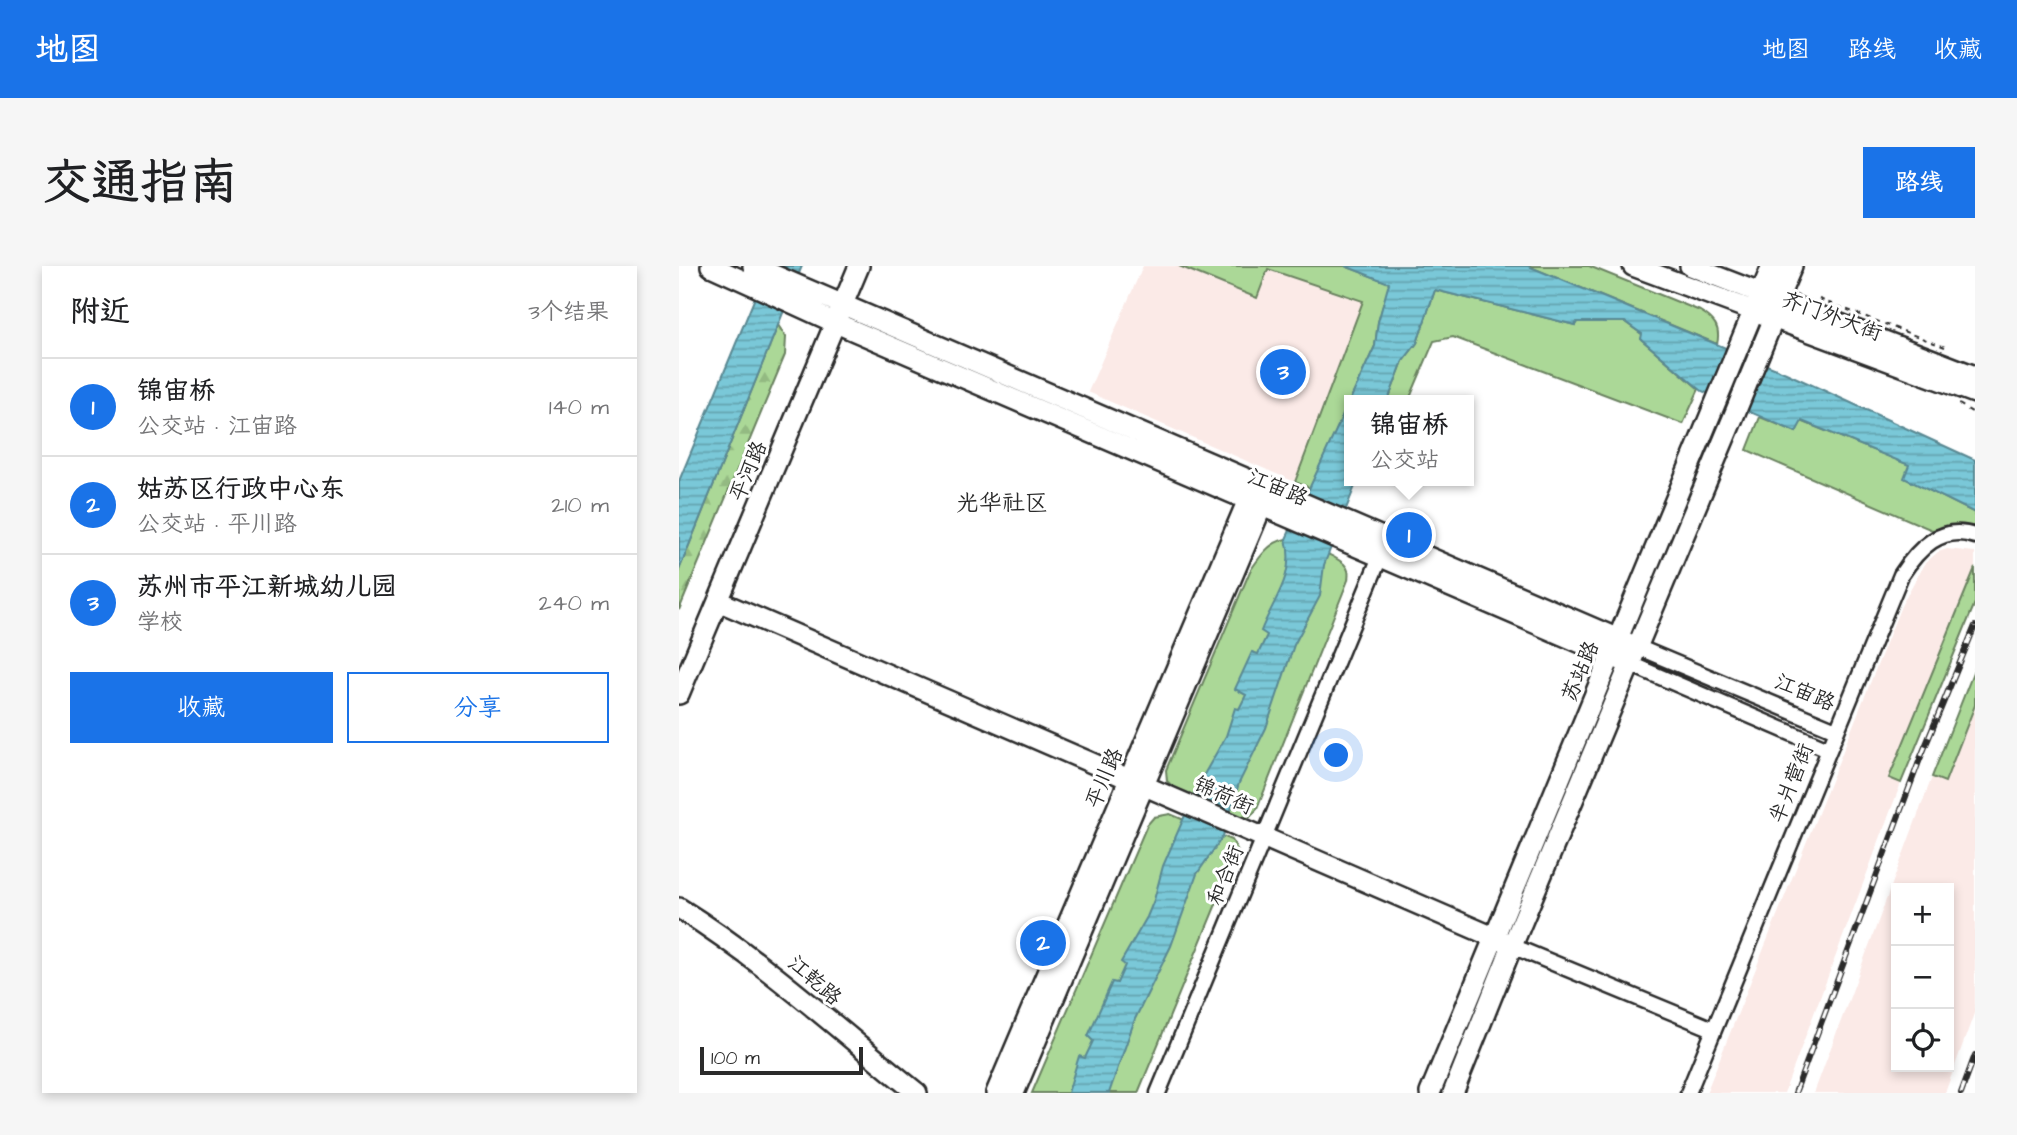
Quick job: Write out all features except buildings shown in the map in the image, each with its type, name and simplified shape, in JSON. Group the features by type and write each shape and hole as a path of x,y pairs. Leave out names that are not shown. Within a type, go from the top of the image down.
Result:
{"street":[{"name":"江宙路","path":"711,266 756,274 839,315 1615,648 1828,749"},
{"name":"平河路","path":"679,694 859,266"},
{"name":"齐门外大街","path":"1633,266 1753,311"},
{"name":"齐门外大街","path":"1690,266 1975,393"},
{"name":"苏站路","path":"1430,1093 1503,942 1633,656 1763,346 1771,303 1772,266"},
{"name":"苏站路","path":"1453,1093 1503,942 1615,648 1753,311 1771,303 1792,266"},
{"name":"齐门外大街","path":"1771,303 1975,376"},
{"name":"平川路","path":"996,1093 1268,497"},
{"name":"江宙路","path":"1347,532 1380,556 1615,648"},
{"name":"半爿营街","path":"1688,1093 1897,585 1913,558 1928,542 1945,534 1963,532 1975,536"},
{"name":"和合街","path":"1158,1093 1380,556"},
{"name":"锦荷街","path":"718,601 1503,942 1713,1029"},
{"name":"江宙路","path":"1633,656 1836,730"},
{"name":"平川路","path":"1014,1093 1136,782"},
{"name":"江乾路","path":"679,908 764,966 917,1093"}],"shaded area":[{"path":"1143,266 1179,266 1257,298 1267,269 1364,301 1295,482 1088,392"},
{"path":"1947,549 1975,552 1975,568 1890,777 1901,783 1784,1093 1706,1093 1901,606 1924,564 1938,552"},
{"path":"1975,705 1975,1011 1954,1068 1954,883 1892,883 1932,777 1945,781"},
{"path":"1891,887 1891,1072 1953,1072 1945,1093 1814,1093"}],"green space":[{"path":"1179,266 1345,266 1390,283 1378,322 1375,346 1353,395 1344,395 1344,414 1310,488 1295,482 1363,301 1268,269 1257,298"},
{"path":"1528,266 1589,266 1700,311 1715,324 1717,344"},
{"path":"1435,290 1575,325 1577,322 1625,322 1643,335 1641,339 1699,389 1683,424 1453,337 1434,341 1411,395 1390,395 1403,361 1417,343"},
{"path":"778,325 786,337 785,355 679,610 679,570"},
{"path":"1760,417 1796,432 1801,421 1910,465 1905,478 1975,513 1975,530 1954,526 1932,530 1747,450"},
{"path":"1286,539 1300,542 1339,560 1348,569 1348,580 1257,809 1251,816 1244,818 1175,789 1167,781 1166,770 1250,571 1270,547"},
{"path":"1975,568 1975,603 1901,783 1889,778"},
{"path":"1975,668 1975,705 1945,782 1932,777"},
{"path":"1170,814 1232,840 1238,851 1138,1093 1032,1093 1147,825 1154,817"}],"water":[{"path":"768,266 802,266 679,570 679,481"},
{"path":"1345,266 1528,266 1786,373 1975,460 1975,513 1904,478 1909,465 1802,421 1796,432 1702,391 1641,339 1642,334 1625,322 1577,322 1575,325 1435,290 1417,343 1403,361 1390,395 1352,395 1375,346 1378,322 1389,283"},
{"path":"1344,413 1344,486 1355,486 1324,565 1320,596 1294,645 1266,728 1239,783 1223,836 1197,874 1171,946 1135,1019 1109,1093 1068,1093 1079,1056 1085,1058 1093,1041 1088,1036 1112,982 1117,983 1125,965 1121,962 1147,917 1163,866 1198,785 1226,736 1235,708 1239,709 1246,695 1235,689 1252,652 1258,654 1267,635 1261,631 1286,576 1286,539"}],"railway":[{"path":"1795,1093 1920,759 1975,626"},
{"path":"1961,1093 1975,1055"}],"place":[{"name":"苏州市平江新城幼儿园","path":"1283,372"},
{"name":"锦宙桥","path":"1409,535"},
{"name":"姑苏区行政中心东","path":"1043,943"}],"district":[{"name":"光华社区","path":"1002,502"}]}
